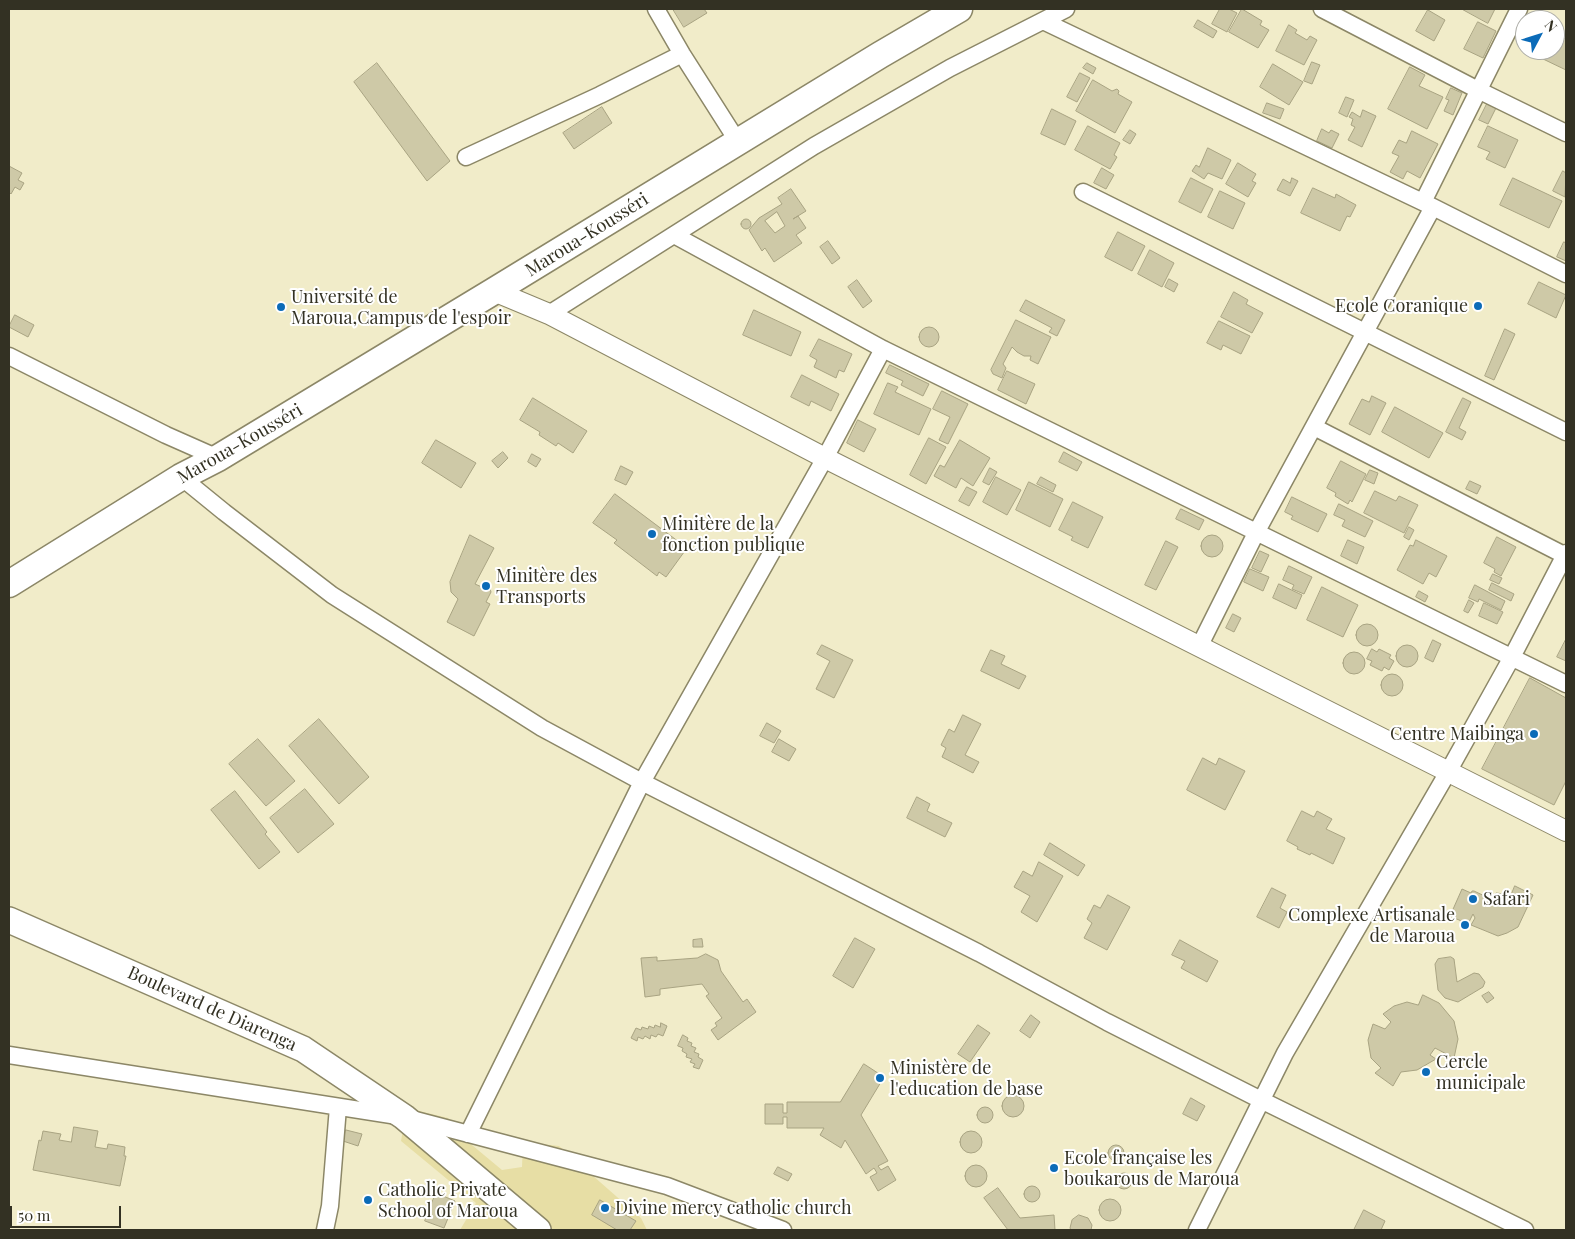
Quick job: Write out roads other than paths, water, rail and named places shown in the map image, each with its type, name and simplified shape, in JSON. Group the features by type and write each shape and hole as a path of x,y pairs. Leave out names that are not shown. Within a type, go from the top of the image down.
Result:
{"highway":[{"name":"Maroua-Kousséri","path":"9,584 181,478 218,458 494,291 880,54 959,9"}],"main road":[{"name":"Boulevard de Diarenga","path":"9,920 303,1049 404,1117 538,1230"}],"street":[{"path":"656,9 738,142"},
{"path":"549,314 814,146 950,68 1066,9"},
{"path":"1322,9 1478,90 1566,133"},
{"path":"1199,647 1257,531 1365,334 1428,205 1478,90 1519,9"},
{"path":"1043,21 1428,205 1566,274"},
{"path":"466,157 600,95 682,54"},
{"path":"1083,192 1365,334 1566,432"},
{"path":"674,235 883,349 1566,684"},
{"path":"494,291 549,314 825,458 1566,831"},
{"path":"468,1134 642,782 825,458 883,349"},
{"path":"9,356 166,435 218,458"},
{"path":"1197,1230 1285,1053 1448,772 1566,555 1314,427"},
{"path":"181,478 332,595 542,728 642,782 979,953 1107,1022 1525,1230"},
{"path":"9,1055 404,1117 667,1186 783,1230"},
{"path":"325,1230 330,1206 338,1107"}],"place":[{"name":"Ecole Coranique","path":"1478,306"},
{"name":"Université de Maroua,Campus de l'espoir","path":"281,307"},
{"name":"Minitère de la fonction publique","path":"652,534"},
{"name":"Minitère des Transports","path":"486,586"},
{"name":"Centre Maibinga","path":"1534,734"},
{"name":"Safari","path":"1473,899"},
{"name":"Complexe Artisanale de Maroua","path":"1465,925"},
{"name":"Cercle municipale","path":"1426,1072"},
{"name":"Ministère de l'education de base","path":"880,1078"},
{"name":"Ecole française les boukarous de Maroua","path":"1054,1168"},
{"name":"Catholic Private School of Maroua","path":"368,1200"},
{"name":"Divine mercy catholic church","path":"605,1208"}]}
